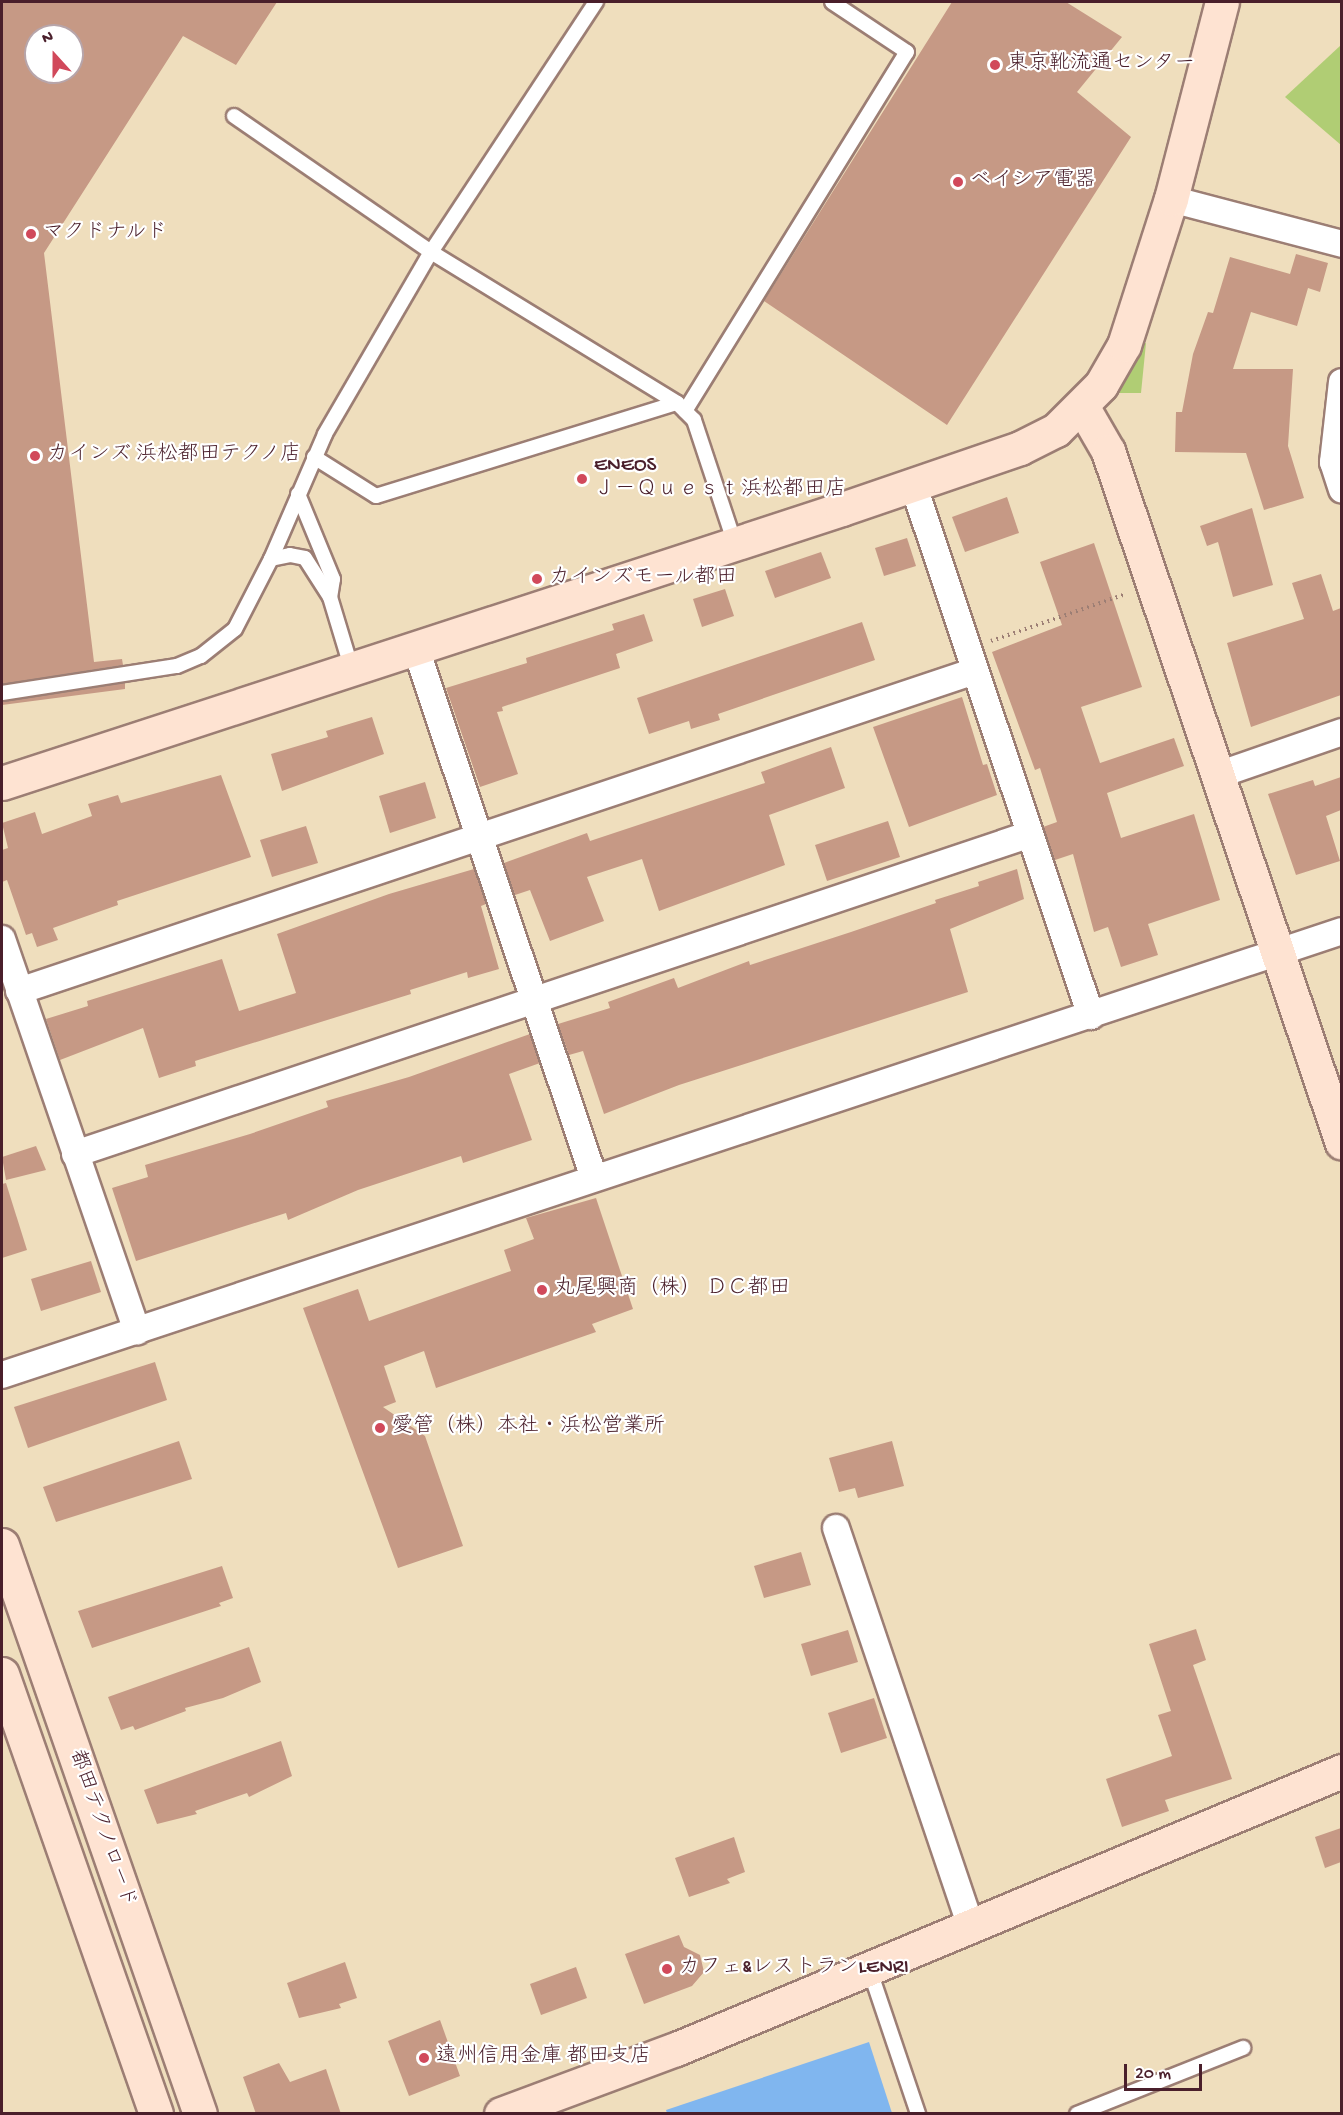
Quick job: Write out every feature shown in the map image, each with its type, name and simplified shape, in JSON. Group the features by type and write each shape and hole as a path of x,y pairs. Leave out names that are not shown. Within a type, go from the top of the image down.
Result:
{"street":[{"path":"2,783 735,544 1020,448 1056,430 1101,385 1124,345 1172,199 1222,2"},
{"path":"1172,199 1341,244"},
{"path":"1341,382 1334,462 1341,490"},
{"path":"1082,406 1108,451 1279,951 1341,1143"},
{"path":"913,484 1028,836 1091,1016"},
{"path":"416,648 594,1178"},
{"path":"19,991 481,838 972,660"},
{"path":"1218,775 1341,732"},
{"path":"75,1154 1028,836"},
{"path":"2,1375 1091,1016 1341,931"},
{"path":"2,939 137,1331"},
{"path":"836,1528 970,1926"},
{"name":"都田テクノロード","path":"2,1545 200,2114"},
{"name":"都田テクノロード","path":"2,1674 156,2114"},
{"path":"501,2114 676,2049 1341,1771"}],"lane":[{"path":"2,693 177,666 201,656 235,629 271,559 314,458 431,252 596,2"},
{"path":"314,458 376,496 681,407 907,52 832,2"},
{"path":"234,116 431,252 681,407 694,420 735,544"},
{"path":"298,494 333,579 330,597"},
{"path":"271,559 290,555 305,558 330,597 352,670"},
{"path":"869,1968 918,2114"},
{"path":"1077,2114 1243,2048"}],"path":[{"path":"972,660 1136,591"}],"green space":[{"path":"1341,45 1341,145 1285,97"},
{"path":"1146,343 1141,393 1119,393 1118,385 1142,344"}],"water":[{"path":"869,2042 892,2113 667,2113 666,2110"}],"building":[{"name":"カインズ 浜松都田テクノ店","path":"2,2 277,2 236,65 183,36 44,253 94,662 122,659 123,665 2,684"},
{"path":"952,2 1066,2 1122,37 1077,92 1131,137 947,425 764,301"},
{"path":"1296,254 1328,263 1320,292 1308,288 1297,326 1251,312 1233,369 1293,369 1288,446 1304,498 1264,510 1246,453 1175,452 1176,412 1182,412 1193,354 1208,312 1213,313 1230,257 1290,274"},
{"path":"1007,497 1019,533 965,552 952,517"},
{"path":"1252,508 1273,585 1233,597 1218,542 1207,546 1200,526"},
{"path":"907,538 916,566 884,576 875,548"},
{"path":"1094,543 1142,687 1081,707 1100,763 1174,738 1184,766 1107,793 1121,838 1194,814 1220,900 1148,924 1158,955 1121,967 1108,927 1094,932 1073,854 1055,860 1043,827 1057,822 1040,768 1035,770 992,652 1062,625 1040,562"},
{"path":"821,552 831,578 775,598 765,571"},
{"path":"1321,574 1333,611 1341,608 1341,695 1251,727 1227,643 1304,619 1292,583"},
{"path":"725,589 734,616 702,627 693,599"},
{"path":"644,614 653,641 616,654 620,668 502,707 503,711 497,712 518,774 480,787 446,688 527,663 526,658 614,630 612,624"},
{"path":"862,622 875,660 718,714 720,720 691,729 689,721 649,734 637,698"},
{"path":"125,683 125,689 2,705 2,702"},
{"path":"962,697 983,765 987,764 997,795 909,827 873,727"},
{"path":"372,717 384,754 282,791 271,754 328,737 326,731"},
{"path":"831,747 845,788 769,815 785,865 659,911 642,859 587,877 604,921 550,941 530,890 515,895 504,863 587,833 590,841 765,783 761,772"},
{"path":"221,775 251,857 117,901 118,905 53,928 58,940 37,947 32,933 26,935 7,880 2,882 2,850 8,848 2,823 35,812 42,834 92,816 88,804 118,795 121,803"},
{"path":"1341,777 1341,810 1326,816 1340,861 1296,875 1268,794 1313,780 1315,786"},
{"path":"425,782 436,818 390,833 379,796"},
{"path":"888,821 900,857 827,881 815,845"},
{"path":"306,826 318,863 272,877 260,840"},
{"path":"474,869 486,904 481,906 499,969 468,978 467,972 410,990 411,994 195,1061 196,1066 159,1078 143,1028 60,1060 46,1019 88,1006 87,1001 222,959 239,1011 296,993 277,934 389,894"},
{"path":"1017,869 1024,899 950,929 968,992 679,1085 604,1114 583,1051 569,1055 558,1024 610,1008 608,1002 674,978 678,988 749,961 750,965 936,903 935,900 979,886 978,882"},
{"path":"530,1034 540,1063 509,1074 532,1140 463,1163 461,1156 358,1190 288,1220 286,1213 136,1261 112,1188 148,1177 145,1165 250,1134 328,1107 326,1101 409,1077"},
{"path":"36,1146 46,1170 6,1180 2,1157"},
{"path":"6,1183 27,1250 2,1258 2,1184"},
{"path":"596,1198 633,1309 592,1324 596,1332 436,1388 424,1351 384,1366 396,1402 383,1407 425,1436 463,1546 398,1568 303,1308 358,1289 369,1321 511,1271 504,1250 534,1239 526,1218"},
{"path":"91,1261 101,1292 41,1311 31,1279"},
{"path":"155,1362 167,1400 28,1448 14,1407"},
{"path":"179,1441 192,1479 56,1522 43,1487"},
{"path":"892,1441 904,1486 858,1498 855,1488 839,1492 829,1458"},
{"path":"801,1552 811,1585 764,1598 754,1566"},
{"path":"222,1566 233,1598 219,1603 221,1606 92,1648 78,1611"},
{"path":"1196,1629 1206,1660 1193,1665 1232,1779 1165,1800 1169,1811 1122,1827 1106,1779 1172,1756 1158,1715 1171,1711 1149,1644"},
{"path":"848,1630 858,1662 811,1676 801,1644"},
{"path":"249,1647 261,1682 223,1698 185,1708 186,1711 135,1730 133,1726 121,1730 108,1697"},
{"path":"874,1698 887,1738 841,1753 828,1713"},
{"path":"281,1741 292,1776 249,1797 247,1793 195,1811 197,1814 157,1824 144,1790"},
{"path":"1341,1828 1341,1862 1325,1868 1315,1837"},
{"path":"734,1837 745,1872 727,1879 730,1883 689,1897 675,1858"},
{"name":"カフェ&レストランLENRI","path":"679,1935 684,1947 700,1955 704,1972 692,1986 644,2004 625,1954"},
{"path":"345,1962 357,1998 339,2004 341,2008 299,2018 287,1983"},
{"path":"576,1967 587,1998 541,2015 530,1984"},
{"name":"遠州信用金庫 都田支店","path":"440,2020 460,2076 409,2096 388,2041"},
{"path":"279,2063 290,2082 326,2069 341,2114 256,2114 243,2077"}],"place":[{"name":"東京靴流通センター","path":"995,65"},
{"name":"ベイシア電器","path":"958,182"},
{"name":"マクドナルド","path":"31,234"},
{"name":"カインズ 浜松都田テクノ店","path":"35,456"},
{"name":"ENEOS Ｊ－Ｑｕｅｓｔ浜松都田店","path":"582,479"},
{"name":"カインズモール都田","path":"537,579"},
{"name":"丸尾興商（株） ＤＣ都田","path":"542,1290"},
{"name":"愛管（株）本社・浜松営業所","path":"380,1428"},
{"name":"カフェ&レストランLENRI","path":"667,1969"},
{"name":"遠州信用金庫 都田支店","path":"424,2058"}]}
